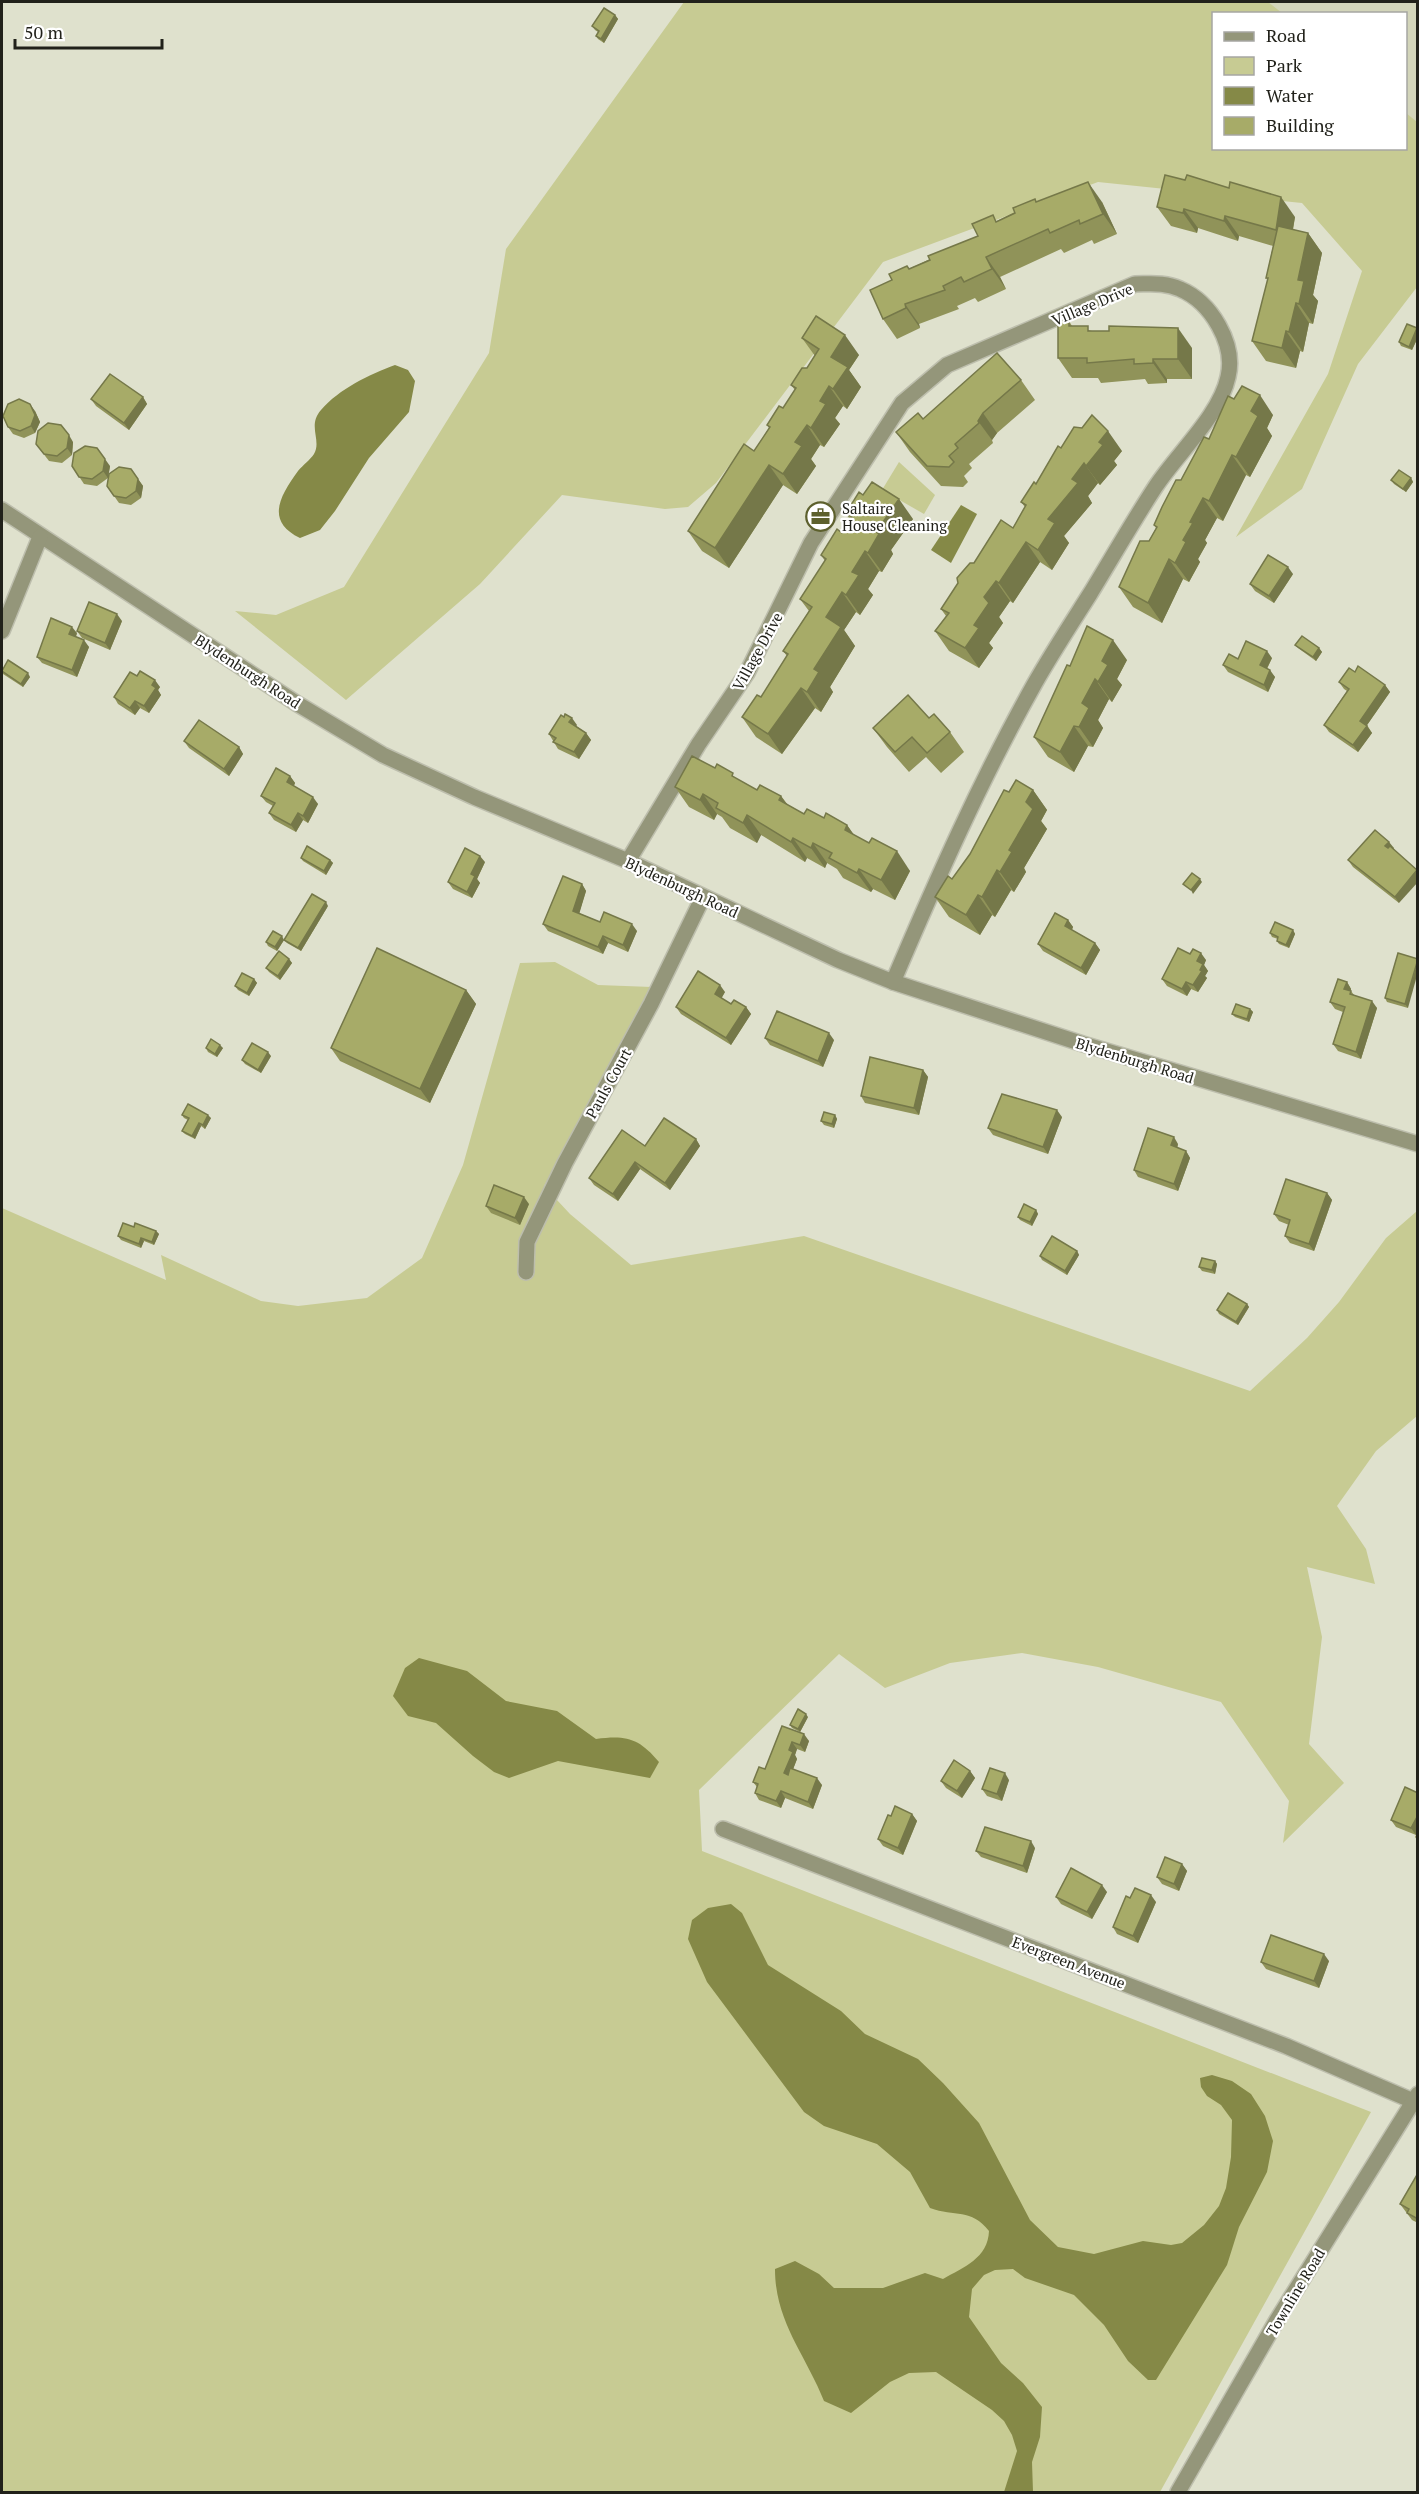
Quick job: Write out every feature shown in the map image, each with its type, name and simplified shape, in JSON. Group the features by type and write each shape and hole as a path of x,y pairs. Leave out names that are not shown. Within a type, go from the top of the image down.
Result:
{"street":[{"name":"Village Drive","path":"628,861 698,745 747,673 811,543 902,404 946,365 1135,284 1162,284 1180,289 1197,300 1211,315 1222,332 1230,354 1228,378 1219,401 1156,486 1035,683 931,890 893,982"},
{"name":"Blydenburgh Road","path":"2,510 296,703 383,755 474,797 628,861 893,982 1083,1044 1418,1144"},
{"path":"2,631 40,537"},
{"name":"Pauls Court","path":"526,1272 527,1242 565,1163 651,1004 703,897"},
{"name":"Evergreen Avenue","path":"723,1829 1415,2098"},
{"name":"Townline Road","path":"1178,2493 1277,2320 1415,2098"}],"shaded area":[{"path":"1219,2 1417,2 1417,152 1407,144 1407,12 1234,12"}],"green space":[{"path":"684,2 1268,2 1281,12 1212,12 1212,150 1407,150 1407,114 1417,122 1417,287 1358,364 1302,489 1236,537 1328,374 1362,271 1302,203 1098,182 883,262 716,483 688,507 665,509 562,495 480,584 346,700 235,611 276,615 344,587 489,353 506,249"},
{"path":"899,462 935,495 924,514 882,490"},
{"path":"555,962 598,985 652,987 544,1186 570,1214 631,1265 804,1236 1250,1391 1307,1338 1339,1302 1386,1238 1417,1211 1417,1416 1376,1451 1337,1506 1366,1549 1375,1584 1307,1567 1322,1637 1309,1744 1344,1783 1283,1843 1289,1801 1221,1702 1098,1667 1022,1653 950,1663 885,1688 839,1654 699,1790 702,1851 1371,2112 1160,2492 2,2492 2,1208 166,1280 161,1255 261,1301 298,1306 367,1298 422,1258 463,1165 520,963"}],"water":[{"path":"395,365 408,370 415,381 409,412 369,458 320,530 300,538 282,524 279,508 291,480 314,454 317,416 328,402 346,389"},
{"path":"961,505 977,514 951,563 931,550"},
{"path":"419,1658 467,1671 506,1701 557,1711 596,1739 624,1738 638,1743 659,1762 650,1778 558,1761 509,1778 494,1772 436,1723 408,1716 393,1696 405,1668"},
{"path":"731,1904 742,1913 768,1965 841,2011 865,2034 918,2059 943,2083 979,2123 1030,2220 1058,2247 1094,2254 1143,2241 1171,2245 1182,2243 1204,2225 1219,2206 1226,2188 1231,2157 1232,2120 1221,2105 1207,2096 1201,2087 1200,2078 1212,2075 1232,2081 1251,2094 1265,2116 1273,2141 1267,2172 1239,2227 1227,2265 1156,2380 1148,2380 1128,2361 1104,2325 1074,2295 1025,2278 1013,2269 995,2270 984,2275 972,2289 969,2317 1001,2363 1023,2383 1042,2407 1040,2437 1032,2462 1033,2492 1004,2492 1017,2451 1012,2435 1004,2421 992,2410 936,2372 909,2373 890,2382 851,2413 824,2401 780,2306 775,2269 795,2261 819,2274 834,2288 883,2288 925,2273 943,2279 967,2266 980,2255 988,2240 989,2231 969,2216 930,2208 910,2172 877,2144 824,2126 804,2112 707,1982 688,1939 692,1920 708,1908"}],"building":[{"path":"604,8 615,15 601,39 596,36 599,31 592,26"},
{"path":"1165,175 1185,180 1187,175 1229,188 1230,182 1281,197 1276,230 1225,216 1224,221 1184,209 1183,213 1157,207"},
{"path":"1088,182 1103,214 1080,224 1079,220 1050,233 1048,229 986,257 992,269 964,282 961,277 943,286 945,290 905,304 906,308 883,319 870,290 892,280 889,274 907,266 909,269 930,260 928,256 978,236 972,224 993,215 996,222 1015,213 1013,208 1035,199 1036,202"},
{"path":"1278,226 1308,233 1298,280 1304,281 1299,304 1296,303 1289,332 1286,331 1282,348 1252,341"},
{"path":"816,316 845,335 831,357 848,367 833,389 829,386 820,401 826,404 811,428 807,425 795,442 802,446 783,474 769,465 715,548 688,531 744,444 754,451 770,427 767,425 779,406 783,408 796,388 791,385 802,368 807,368 819,349 802,338"},
{"path":"1058,321 1069,321 1069,326 1088,326 1088,331 1109,331 1109,326 1178,328 1178,359 1153,359 1153,363 1134,364 1134,359 1087,363 1087,358 1058,358"},
{"path":"1407,324 1417,328 1409,347 1399,342"},
{"path":"997,353 1021,380 983,413 979,423 955,444 958,448 949,456 954,462 949,467 927,466 896,432 918,413 923,419"},
{"path":"110,374 143,397 124,423 91,399"},
{"path":"1242,386 1260,395 1251,411 1258,416 1236,457 1232,455 1209,501 1203,498 1190,522 1193,523 1183,540 1186,542 1175,563 1169,559 1148,603 1119,587 1140,541 1149,541 1157,527 1154,525 1176,480 1181,480 1204,437 1209,439 1228,396 1234,399"},
{"path":"19,399 30,404 35,415 31,426 20,431 8,427 3,416 8,404"},
{"path":"1092,415 1108,431 1099,442 1103,445 1086,466 1084,463 1072,479 1078,483 1048,519 1055,523 1038,550 1026,542 999,583 996,581 984,597 989,603 974,625 979,628 965,648 935,631 949,613 941,609 958,583 957,578 970,563 974,563 1001,520 1013,528 1026,505 1021,502 1034,482 1036,484 1058,446 1061,448 1074,427 1082,428"},
{"path":"48,423 61,425 69,435 67,448 57,456 44,454 36,444 38,431"},
{"path":"85,446 97,448 105,459 103,471 92,479 79,477 72,466 74,453"},
{"path":"119,467 131,469 138,479 136,491 126,498 114,496 107,486 109,474"},
{"path":"1399,470 1411,478 1403,489 1391,480"},
{"path":"872,482 899,499 876,532 879,534 868,553 865,551 852,572 859,575 846,595 842,592 826,617 841,627 814,669 819,672 807,692 801,688 768,734 742,717 757,695 761,697 788,654 783,651 812,607 800,599 826,559 821,555 837,529 842,533 852,517 846,513 859,492 863,495"},
{"path":"1268,555 1288,567 1269,596 1250,584"},
{"path":"89,602 117,614 105,643 77,631"},
{"path":"51,618 72,627 69,634 84,640 72,670 37,657"},
{"path":"1087,626 1113,640 1102,661 1108,665 1098,682 1095,679 1082,703 1089,708 1079,727 1074,726 1060,752 1034,737 1067,665 1070,666"},
{"path":"1302,636 1319,648 1313,657 1295,645"},
{"path":"1246,641 1267,651 1260,665 1270,670 1264,685 1223,665 1229,654 1238,659"},
{"path":"8,660 28,673 21,684 2,671"},
{"path":"1358,666 1385,685 1360,721 1367,726 1353,745 1324,725 1349,689 1339,682 1349,668 1355,672"},
{"path":"140,671 155,680 152,685 156,688 144,706 135,701 130,708 114,697 130,672 137,676"},
{"path":"908,695 929,718 934,714 950,732 927,753 912,737 895,752 873,728"},
{"path":"565,714 572,718 569,722 586,733 574,752 553,742 556,738 549,734 561,715 564,717"},
{"path":"199,720 239,747 224,769 184,741"},
{"path":"692,756 715,768 717,764 733,773 732,776 757,790 760,785 781,796 779,800 804,814 807,809 824,818 826,813 847,825 845,830 869,843 872,838 897,851 881,880 859,869 857,873 829,858 832,853 813,843 811,848 793,838 791,842 747,815 743,823 716,808 718,803 703,794 700,800 675,787"},
{"path":"276,768 290,776 287,782 313,797 303,816 298,813 291,825 269,813 275,803 261,796"},
{"path":"1016,780 1033,790 1026,802 1033,809 1009,850 1012,852 1000,872 997,870 982,897 978,895 966,915 935,897 948,876 952,879 970,854 1004,790 1009,792"},
{"path":"1375,830 1389,842 1385,846 1388,848 1390,846 1417,870 1395,897 1348,860"},
{"path":"307,846 330,860 324,871 301,858"},
{"path":"465,848 480,856 471,874 475,876 467,892 448,882"},
{"path":"1192,873 1200,879 1191,890 1183,884"},
{"path":"563,876 582,884 573,911 600,922 604,912 632,924 623,945 603,936 598,947 543,924"},
{"path":"312,894 326,902 298,948 284,940"},
{"path":"1055,913 1068,920 1065,926 1095,943 1081,968 1038,944"},
{"path":"1275,922 1293,930 1286,945 1277,941 1278,937 1270,933"},
{"path":"273,931 282,936 275,947 266,942"},
{"path":"377,948 466,990 420,1089 331,1048"},
{"path":"1178,948 1190,954 1193,949 1201,953 1197,961 1203,964 1200,970 1202,971 1193,985 1186,982 1182,989 1162,979"},
{"path":"279,951 289,959 278,976 266,968"},
{"path":"1398,953 1418,959 1405,1004 1385,998"},
{"path":"698,971 720,985 715,994 731,1004 734,1000 746,1007 726,1038 676,1007"},
{"path":"242,973 254,979 247,993 235,986"},
{"path":"1338,979 1347,982 1344,989 1351,991 1350,994 1372,1001 1356,1052 1333,1044 1345,1007 1330,1002"},
{"path":"1236,1004 1250,1009 1247,1019 1232,1014"},
{"path":"777,1011 829,1033 818,1061 765,1038"},
{"path":"211,1039 220,1045 215,1054 206,1048"},
{"path":"252,1043 268,1052 258,1070 242,1060"},
{"path":"870,1057 923,1070 914,1108 861,1096"},
{"path":"1002,1094 1057,1110 1043,1147 988,1128"},
{"path":"188,1104 208,1115 203,1125 199,1123 192,1136 182,1131 189,1118 182,1115"},
{"path":"824,1112 835,1115 832,1124 821,1121"},
{"path":"664,1118 696,1139 665,1183 635,1162 613,1194 589,1178 622,1130 645,1146"},
{"path":"1148,1128 1174,1137 1171,1145 1186,1151 1174,1184 1134,1170"},
{"path":"1286,1179 1327,1193 1309,1244 1285,1236 1290,1220 1274,1214"},
{"path":"494,1185 524,1197 515,1218 486,1206"},
{"path":"1024,1204 1036,1210 1030,1222 1018,1217"},
{"path":"123,1223 134,1227 135,1223 156,1231 152,1242 141,1238 139,1244 118,1236"},
{"path":"1052,1236 1077,1251 1065,1271 1040,1256"},
{"path":"1202,1258 1215,1261 1212,1270 1199,1267"},
{"path":"1228,1293 1247,1304 1236,1322 1217,1310"},
{"path":"798,1709 806,1714 798,1729 790,1725"},
{"path":"782,1726 804,1734 800,1745 792,1742 789,1750 793,1752 784,1773 788,1775 790,1768 817,1778 808,1802 781,1791 776,1801 755,1793 758,1784 753,1782 759,1767 765,1769"},
{"path":"954,1760 970,1771 957,1791 941,1781"},
{"path":"990,1768 1005,1773 997,1794 982,1789"},
{"path":"1405,1787 1418,1793 1418,1815 1411,1828 1391,1820"},
{"path":"895,1806 912,1814 898,1848 878,1839 888,1815 891,1816"},
{"path":"985,1827 1031,1841 1023,1866 976,1851"},
{"path":"1165,1857 1182,1864 1174,1884 1157,1877"},
{"path":"1071,1868 1102,1885 1087,1912 1056,1897"},
{"path":"1135,1888 1151,1895 1133,1936 1113,1927 1126,1896 1130,1898"},
{"path":"1271,1935 1324,1954 1314,1981 1261,1962"},
{"path":"1418,2173 1418,2219 1407,2213 1409,2209 1400,2204"}],"place":[{"name":"Saltaire House Cleaning","path":"821,517"}]}
